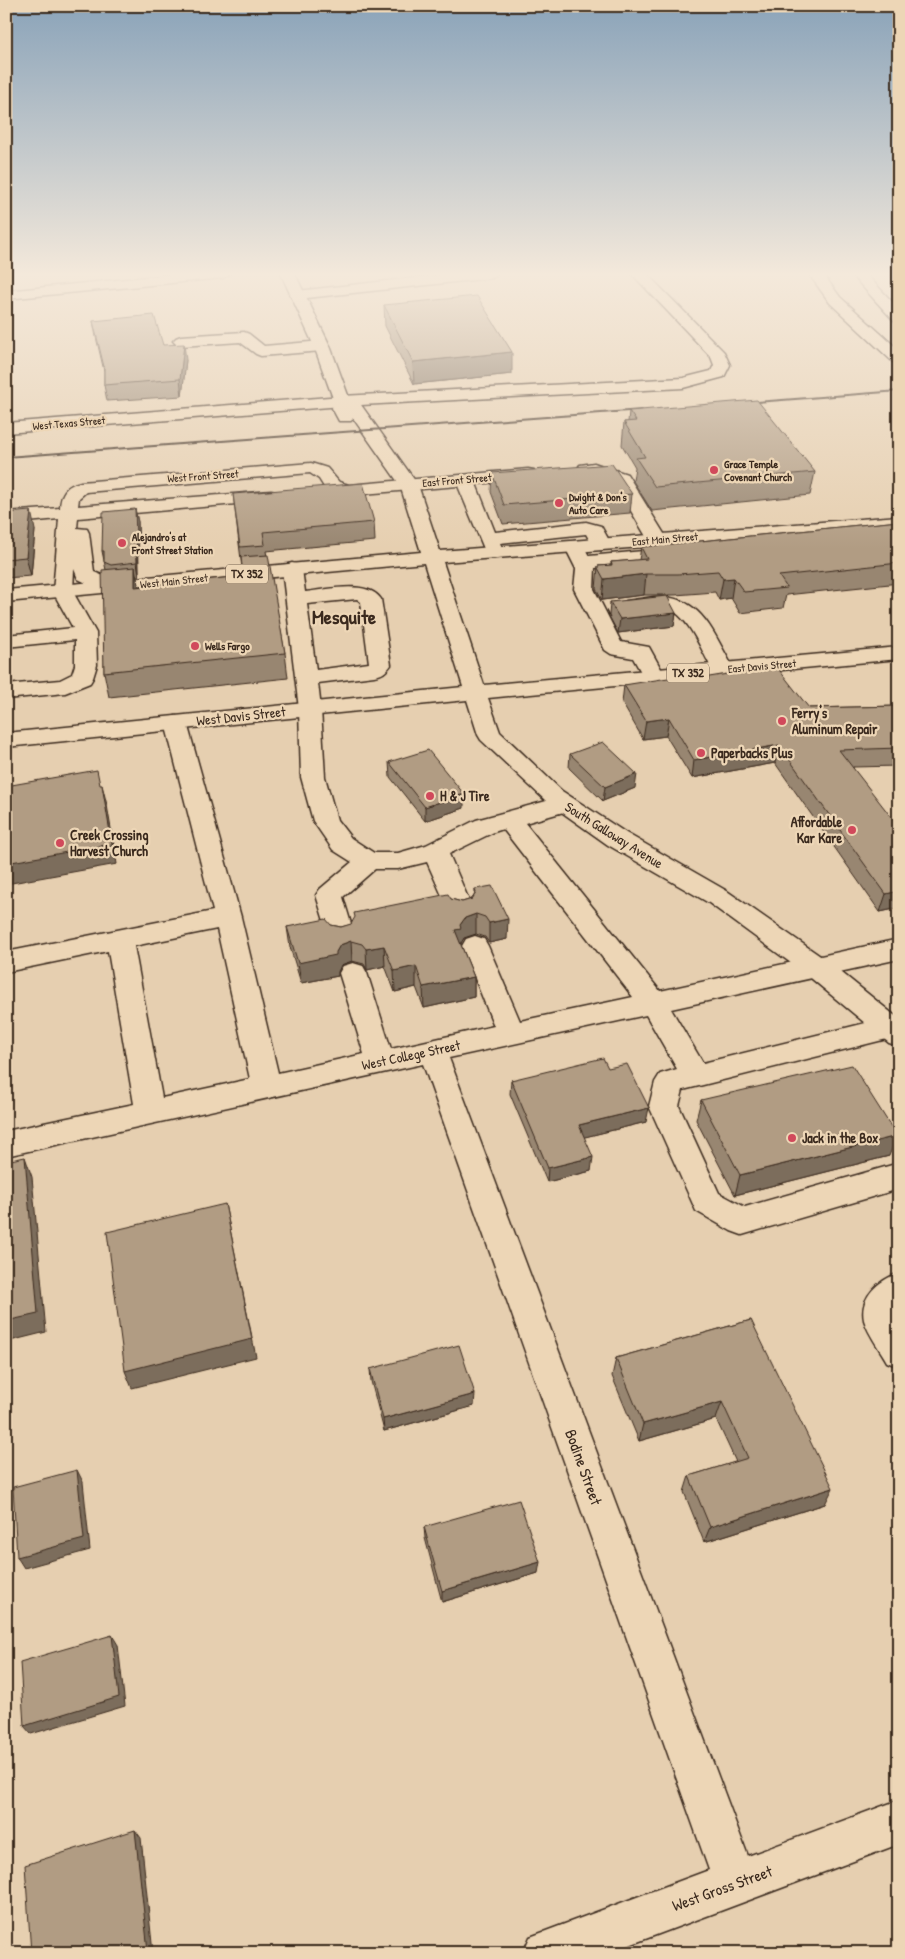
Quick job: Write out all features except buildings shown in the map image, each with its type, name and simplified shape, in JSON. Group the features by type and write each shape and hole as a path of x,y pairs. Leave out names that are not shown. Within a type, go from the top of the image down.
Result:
{"street":[{"path":"329,365 342,401 340,408 388,478 409,485"},
{"name":"West Texas Street","path":"6,428 342,401 683,383 718,374 722,365"},
{"name":"West Front Street","path":"74,512 70,496 74,491 88,484 311,468 324,472 332,485 348,490"},
{"path":"565,471 594,468 622,478 660,539 666,553 661,556 579,554 586,569 584,589 612,646 618,650 641,652 654,676"},
{"name":"East Front Street","path":"409,485 545,472"},
{"path":"465,480 491,545 586,528 594,530 601,544"},
{"path":"309,493 409,485"},
{"name":"South Galloway Avenue","path":"409,485 490,735 554,796 617,840 718,897 816,966 894,1032"},
{"name":"West Front Street","path":"6,518 290,494"},
{"path":"74,512 85,575 114,587"},
{"path":"6,692 65,686 82,678 86,665 86,633 63,592 74,512"},
{"name":"East Main Street","path":"431,557 491,545 579,554 601,544 899,522"},
{"name":"West Main Street","path":"6,596 431,557"},
{"path":"292,569 310,709 313,777 325,820 342,844 369,860 398,861 435,851 485,826 565,804"},
{"path":"296,599 362,593 371,599 380,665 374,670 306,678"},
{"path":"594,609 666,602 677,604 689,613 723,669"},
{"path":"6,641 86,633"},
{"name":"East Davis Street","path":"477,692 899,653"},
{"name":"West Davis Street","path":"6,740 477,692"},
{"path":"176,723 193,780 228,917 266,1086"},
{"path":"509,820 653,1002 695,1075"},
{"path":"435,851 461,912"},
{"path":"342,937 329,895 369,860"},
{"path":"6,962 228,917"},
{"path":"120,939 150,1112"},
{"path":"475,946 511,1033"},
{"name":"West College Street","path":"6,1144 899,949"},
{"path":"353,973 381,1061"},
{"path":"894,1032 670,1082 664,1106 706,1202 742,1221 899,1176"},
{"name":"Bodine Street","path":"432,1050 736,1884"},
{"path":"899,1288 882,1302 881,1319 899,1351"},
{"name":"West Gross Street","path":"546,1953 899,1822"}],"railway":[{"path":"744,403 899,391"},
{"path":"6,457 642,410"}],"place":[{"name":"Grace Temple Covenant Church","path":"714,470"},
{"name":"Dwight & Don's Auto Care","path":"559,503"},
{"name":"Alejandro's at Front Street Station","path":"122,543"},
{"name":"Wells Fargo","path":"195,646"},
{"name":"Ferry's Aluminum Repair","path":"782,721"},
{"name":"Paperbacks Plus","path":"701,753"},
{"name":"H & J Tire","path":"430,796"},
{"name":"Affordable Kar Kare","path":"852,830"},
{"name":"Creek Crossing Harvest Church","path":"60,843"},
{"name":"Jack in the Box","path":"792,1138"}],"district":[{"name":"Mesquite","path":"344,617"}]}
